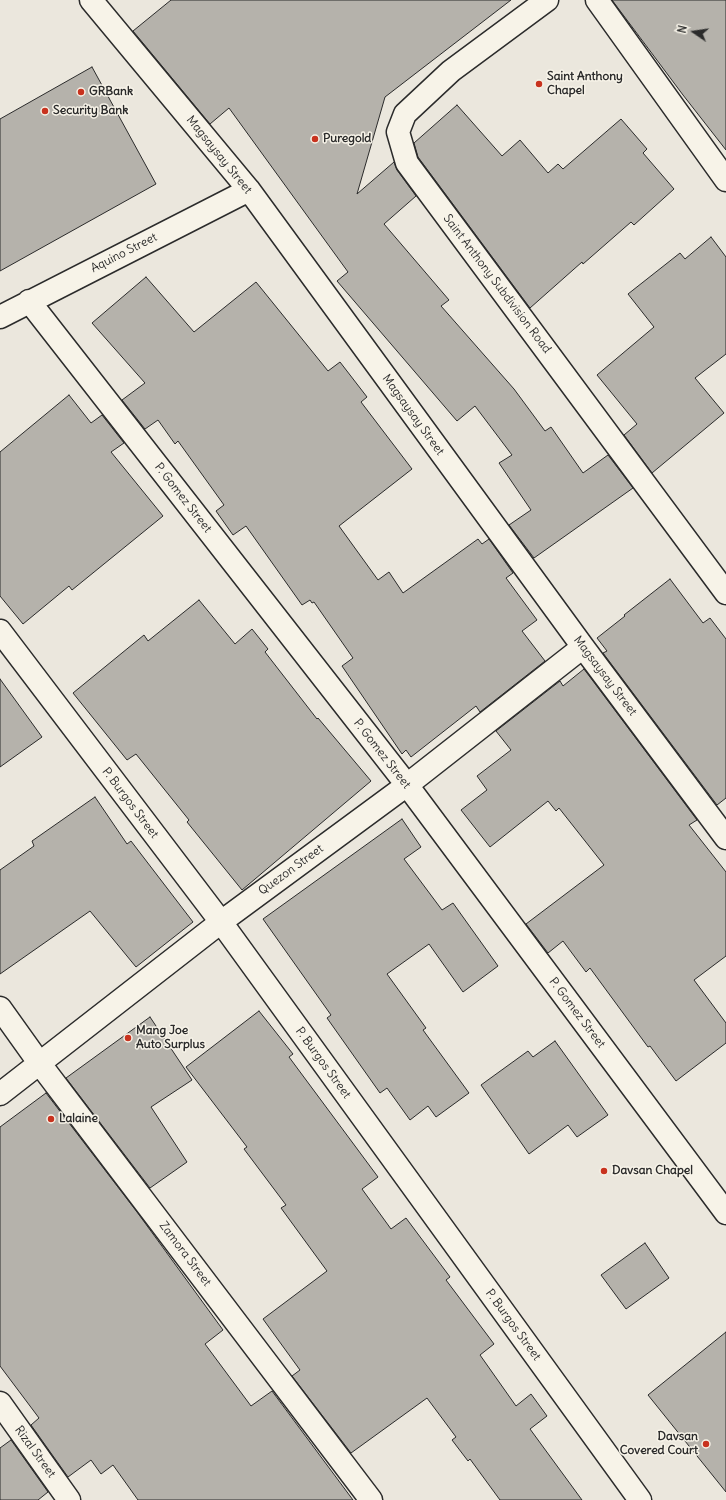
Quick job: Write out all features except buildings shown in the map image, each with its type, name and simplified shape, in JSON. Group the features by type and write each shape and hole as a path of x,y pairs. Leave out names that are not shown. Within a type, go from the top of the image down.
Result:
{"street":[{"name":"Magsaysay Street","path":"91,0 248,190 583,647 726,838"},
{"name":"Saint Anthony Subdivision Road","path":"547,0 451,71 405,114 398,132 407,163 726,593"},
{"path":"597,0 726,180"},
{"name":"Aquino Street","path":"0,317 248,190"},
{"name":"P. Gomez Street","path":"29,301 407,785 726,1213"},
{"name":"P. Burgos Street","path":"0,631 221,922 640,1500"},
{"name":"Quezon Street","path":"0,1094 221,922 407,785 583,647"},
{"name":"Zamora Street","path":"0,1008 40,1064 371,1500"},
{"name":"Rizal Street","path":"0,1403 69,1500"}],"place":[{"name":"Saint Anthony Chapel","path":"539,84"},
{"name":"GRBank","path":"81,92"},
{"name":"Security Bank","path":"45,111"},
{"name":"Puregold","path":"315,139"},
{"name":"Mang Joe Auto Surplus","path":"128,1038"},
{"name":"Lalaine","path":"51,1119"},
{"name":"Davsan Chapel","path":"604,1171"},
{"name":"Davsan Covered Court","path":"706,1444"}]}
